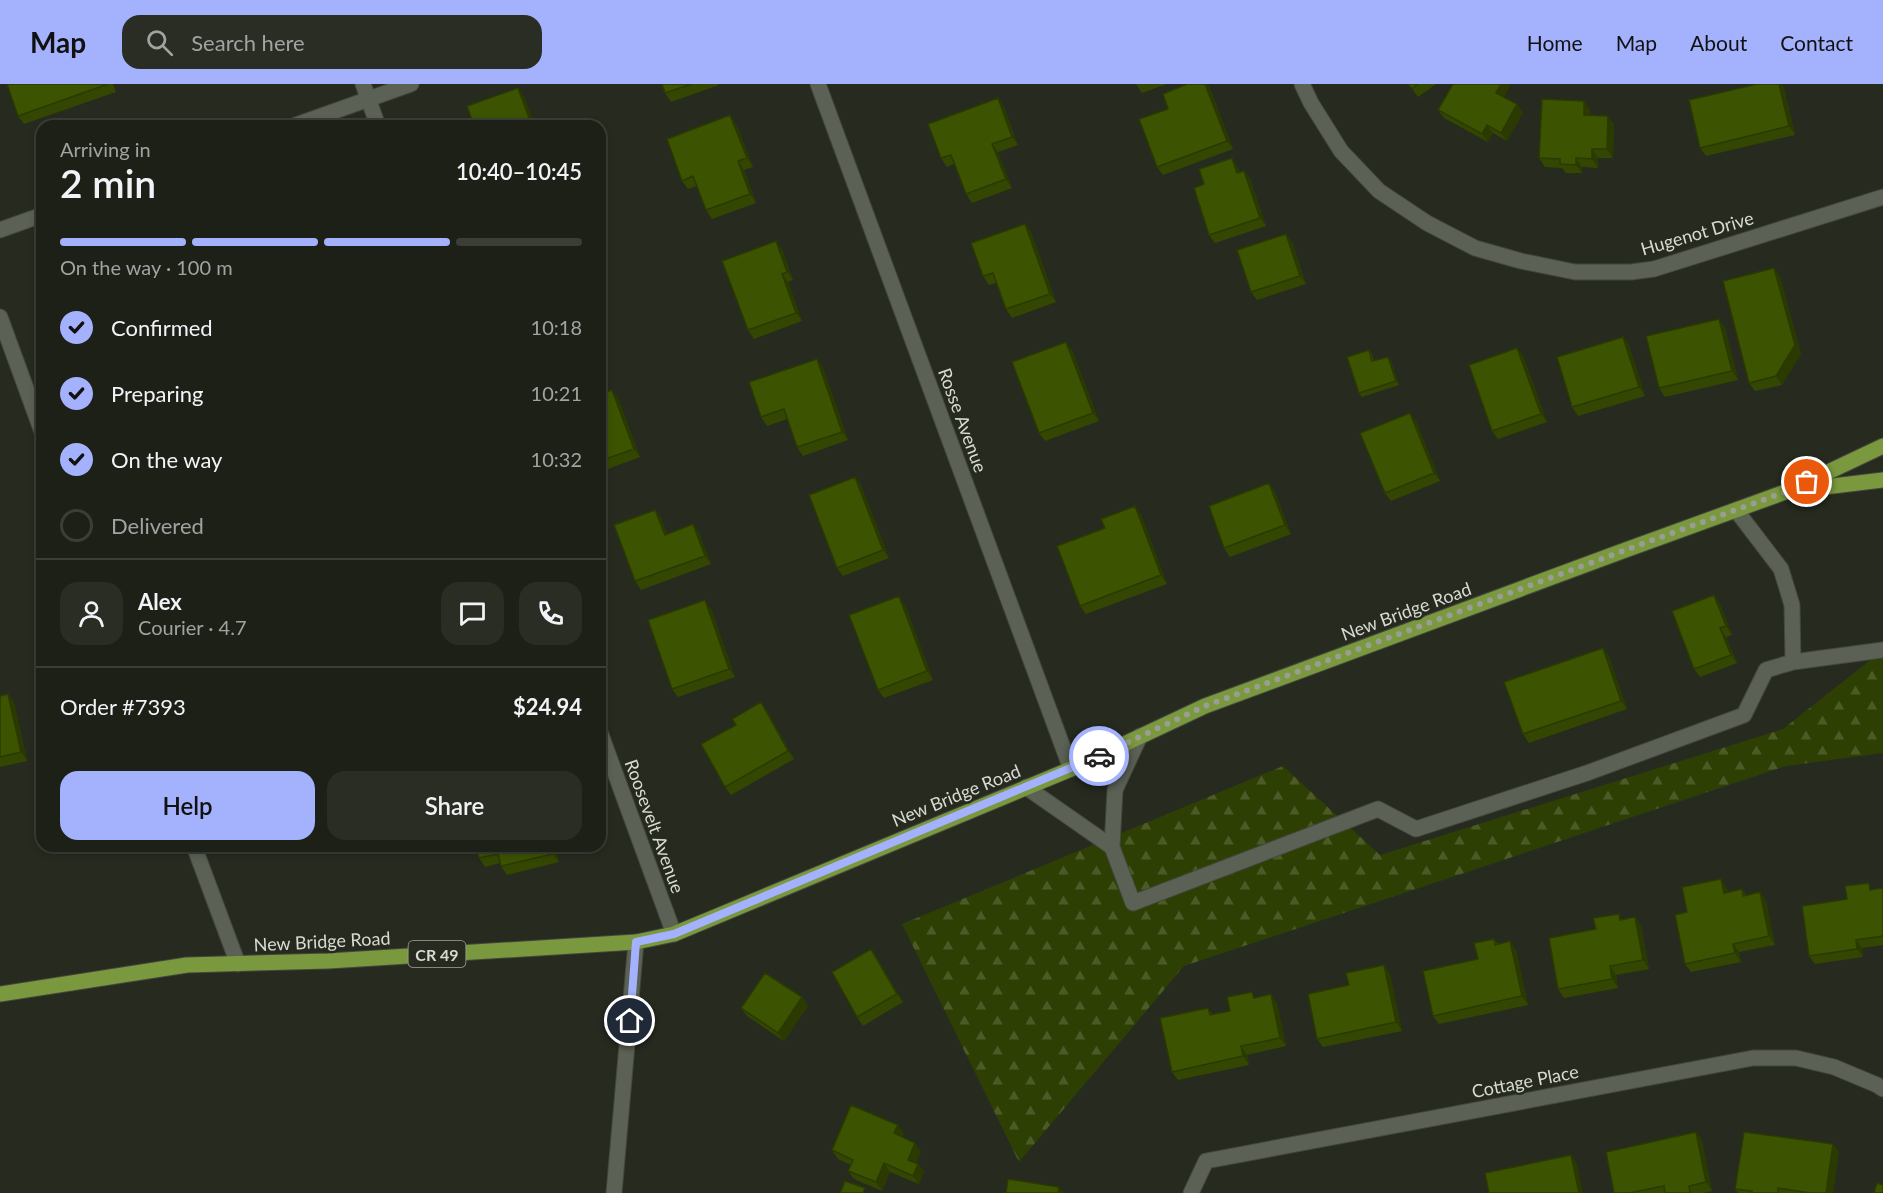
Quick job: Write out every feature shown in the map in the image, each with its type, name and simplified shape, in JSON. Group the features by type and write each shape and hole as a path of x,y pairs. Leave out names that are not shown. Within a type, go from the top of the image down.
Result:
{"main road":[{"name":"New Bridge Road","path":"0,994 187,965 328,961 636,942 674,934 1071,769 1205,706 1788,491 1883,446"},
{"name":"CR 49","path":"1788,491 1883,480"}],"street":[{"path":"363,84 376,120"},
{"path":"310,120 411,84"},
{"name":"Rosse Avenue","path":"818,84 1071,769"},
{"name":"Hugenot Drive","path":"1302,84 1341,151 1379,191 1427,223 1475,248 1564,270 1631,272 1654,269 1883,197"},
{"path":"0,230 36,217"},
{"path":"0,317 36,416"},
{"path":"1736,510 1781,569 1792,605 1793,662"},
{"path":"1140,736 1115,790 1112,848 1133,903 1378,809 1416,829 1587,773 1744,715 1766,670 1793,662 1883,650"},
{"name":"Roosevelt Avenue","path":"606,748 674,934"},
{"path":"1026,788 1112,848"},
{"path":"196,852 238,964"},
{"path":"614,1193 636,942"},
{"name":"Cottage Place","path":"1191,1193 1206,1161 1753,1058 1796,1058 1834,1066 1883,1089"}],"green space":[{"path":"1883,650 1883,753 1786,766 1184,966 1019,1162 902,924 1283,766 1380,855 1783,729"}],"building":[{"path":"7,84 108,84 18,116"},
{"path":"662,84 692,84 665,93"},
{"path":"1187,84 1205,84 1227,141 1157,167 1139,119 1168,109 1163,94"},
{"path":"1408,84 1418,84 1412,89"},
{"path":"1453,84 1501,84 1496,93 1517,104 1501,133 1487,125 1482,134 1438,110"},
{"path":"1757,84 1779,84 1789,126 1700,148 1689,100"},
{"path":"518,88 530,120 472,120 467,106"},
{"path":"998,98 1012,137 992,144 1006,179 966,194 951,155 941,158 928,124"},
{"path":"1542,99 1584,101 1584,115 1608,116 1607,149 1592,149 1592,159 1576,158 1576,165 1560,164 1560,159 1539,158"},
{"path":"730,115 747,158 738,161 750,194 706,210 693,176 682,181 667,139"},
{"path":"1232,158 1237,173 1244,171 1260,218 1209,235 1194,188 1204,184 1199,169"},
{"path":"1025,224 1050,294 1006,309 993,273 983,276 971,243"},
{"path":"1286,234 1300,276 1251,292 1237,250"},
{"path":"776,241 787,272 782,274 796,313 748,330 722,261"},
{"path":"1774,268 1795,345 1776,376 1749,383 1723,281"},
{"path":"1719,319 1732,371 1659,388 1646,336"},
{"path":"1623,337 1639,387 1572,407 1557,357"},
{"path":"1066,342 1093,413 1039,433 1012,362"},
{"path":"1517,348 1541,414 1492,431 1469,365"},
{"path":"1369,350 1372,361 1388,357 1396,381 1359,393 1347,357"},
{"path":"817,359 842,432 797,447 784,409 761,417 749,382"},
{"path":"612,390 634,449 606,459 606,392"},
{"path":"1410,413 1434,473 1385,493 1360,433"},
{"path":"855,477 883,550 837,568 809,495"},
{"path":"1269,483 1285,525 1224,548 1209,506"},
{"path":"1135,506 1161,575 1080,606 1057,546 1105,528 1101,519"},
{"path":"655,510 665,535 693,524 705,556 635,581 614,525"},
{"path":"1714,595 1726,626 1720,628 1731,655 1694,669 1672,611"},
{"path":"899,596 927,671 878,690 849,615"},
{"path":"705,600 729,669 672,689 648,620"},
{"path":"1603,648 1621,701 1523,734 1504,682"},
{"path":"8,694 21,752 0,757 0,696"},
{"path":"761,702 788,751 725,787 701,744 736,725 732,719"},
{"path":"477,852 552,852 553,854 501,866 498,854 479,858"},
{"path":"1721,879 1724,893 1742,889 1743,896 1760,892 1769,936 1733,944 1735,953 1685,964 1675,915 1687,912 1682,887"},
{"path":"1869,883 1870,890 1883,888 1883,936 1856,940 1857,949 1809,956 1802,906 1847,899 1845,886"},
{"path":"1619,914 1620,920 1635,917 1643,960 1610,966 1612,979 1558,989 1549,938 1596,929 1593,918"},
{"path":"1494,939 1495,945 1510,941 1522,996 1433,1016 1423,971 1478,959 1474,943"},
{"path":"871,949 897,994 857,1017 832,972"},
{"path":"1384,965 1396,1022 1317,1039 1308,994 1349,985 1346,973"},
{"path":"765,973 802,997 778,1033 741,1008"},
{"path":"1252,992 1254,998 1271,994 1280,1038 1241,1046 1243,1056 1172,1072 1160,1018 1208,1008 1210,1015 1230,1011 1227,997"},
{"path":"851,1105 898,1125 894,1133 915,1143 908,1160 918,1164 913,1176 884,1163 876,1182 848,1171 853,1160 832,1150"},
{"path":"1696,1132 1706,1182 1689,1186 1690,1192 1688,1193 1665,1193 1664,1186 1629,1193 1614,1193 1606,1152"},
{"path":"1744,1132 1833,1144 1826,1193 1778,1188 1778,1193 1751,1193 1752,1191 1735,1189"},
{"path":"1571,1155 1579,1193 1489,1193 1485,1173"},
{"path":"1008,1179 1059,1187 1058,1193 1006,1193"},
{"path":"845,1181 865,1188 863,1193 840,1193"},
{"path":"1877,1183 1883,1185 1883,1193 1874,1193"}],"way so far":[{"path":"1099,756 1205,706 1788,491 1807,482"}],"route":[{"path":"630,1021 636,942 674,934 1099,756"}]}
